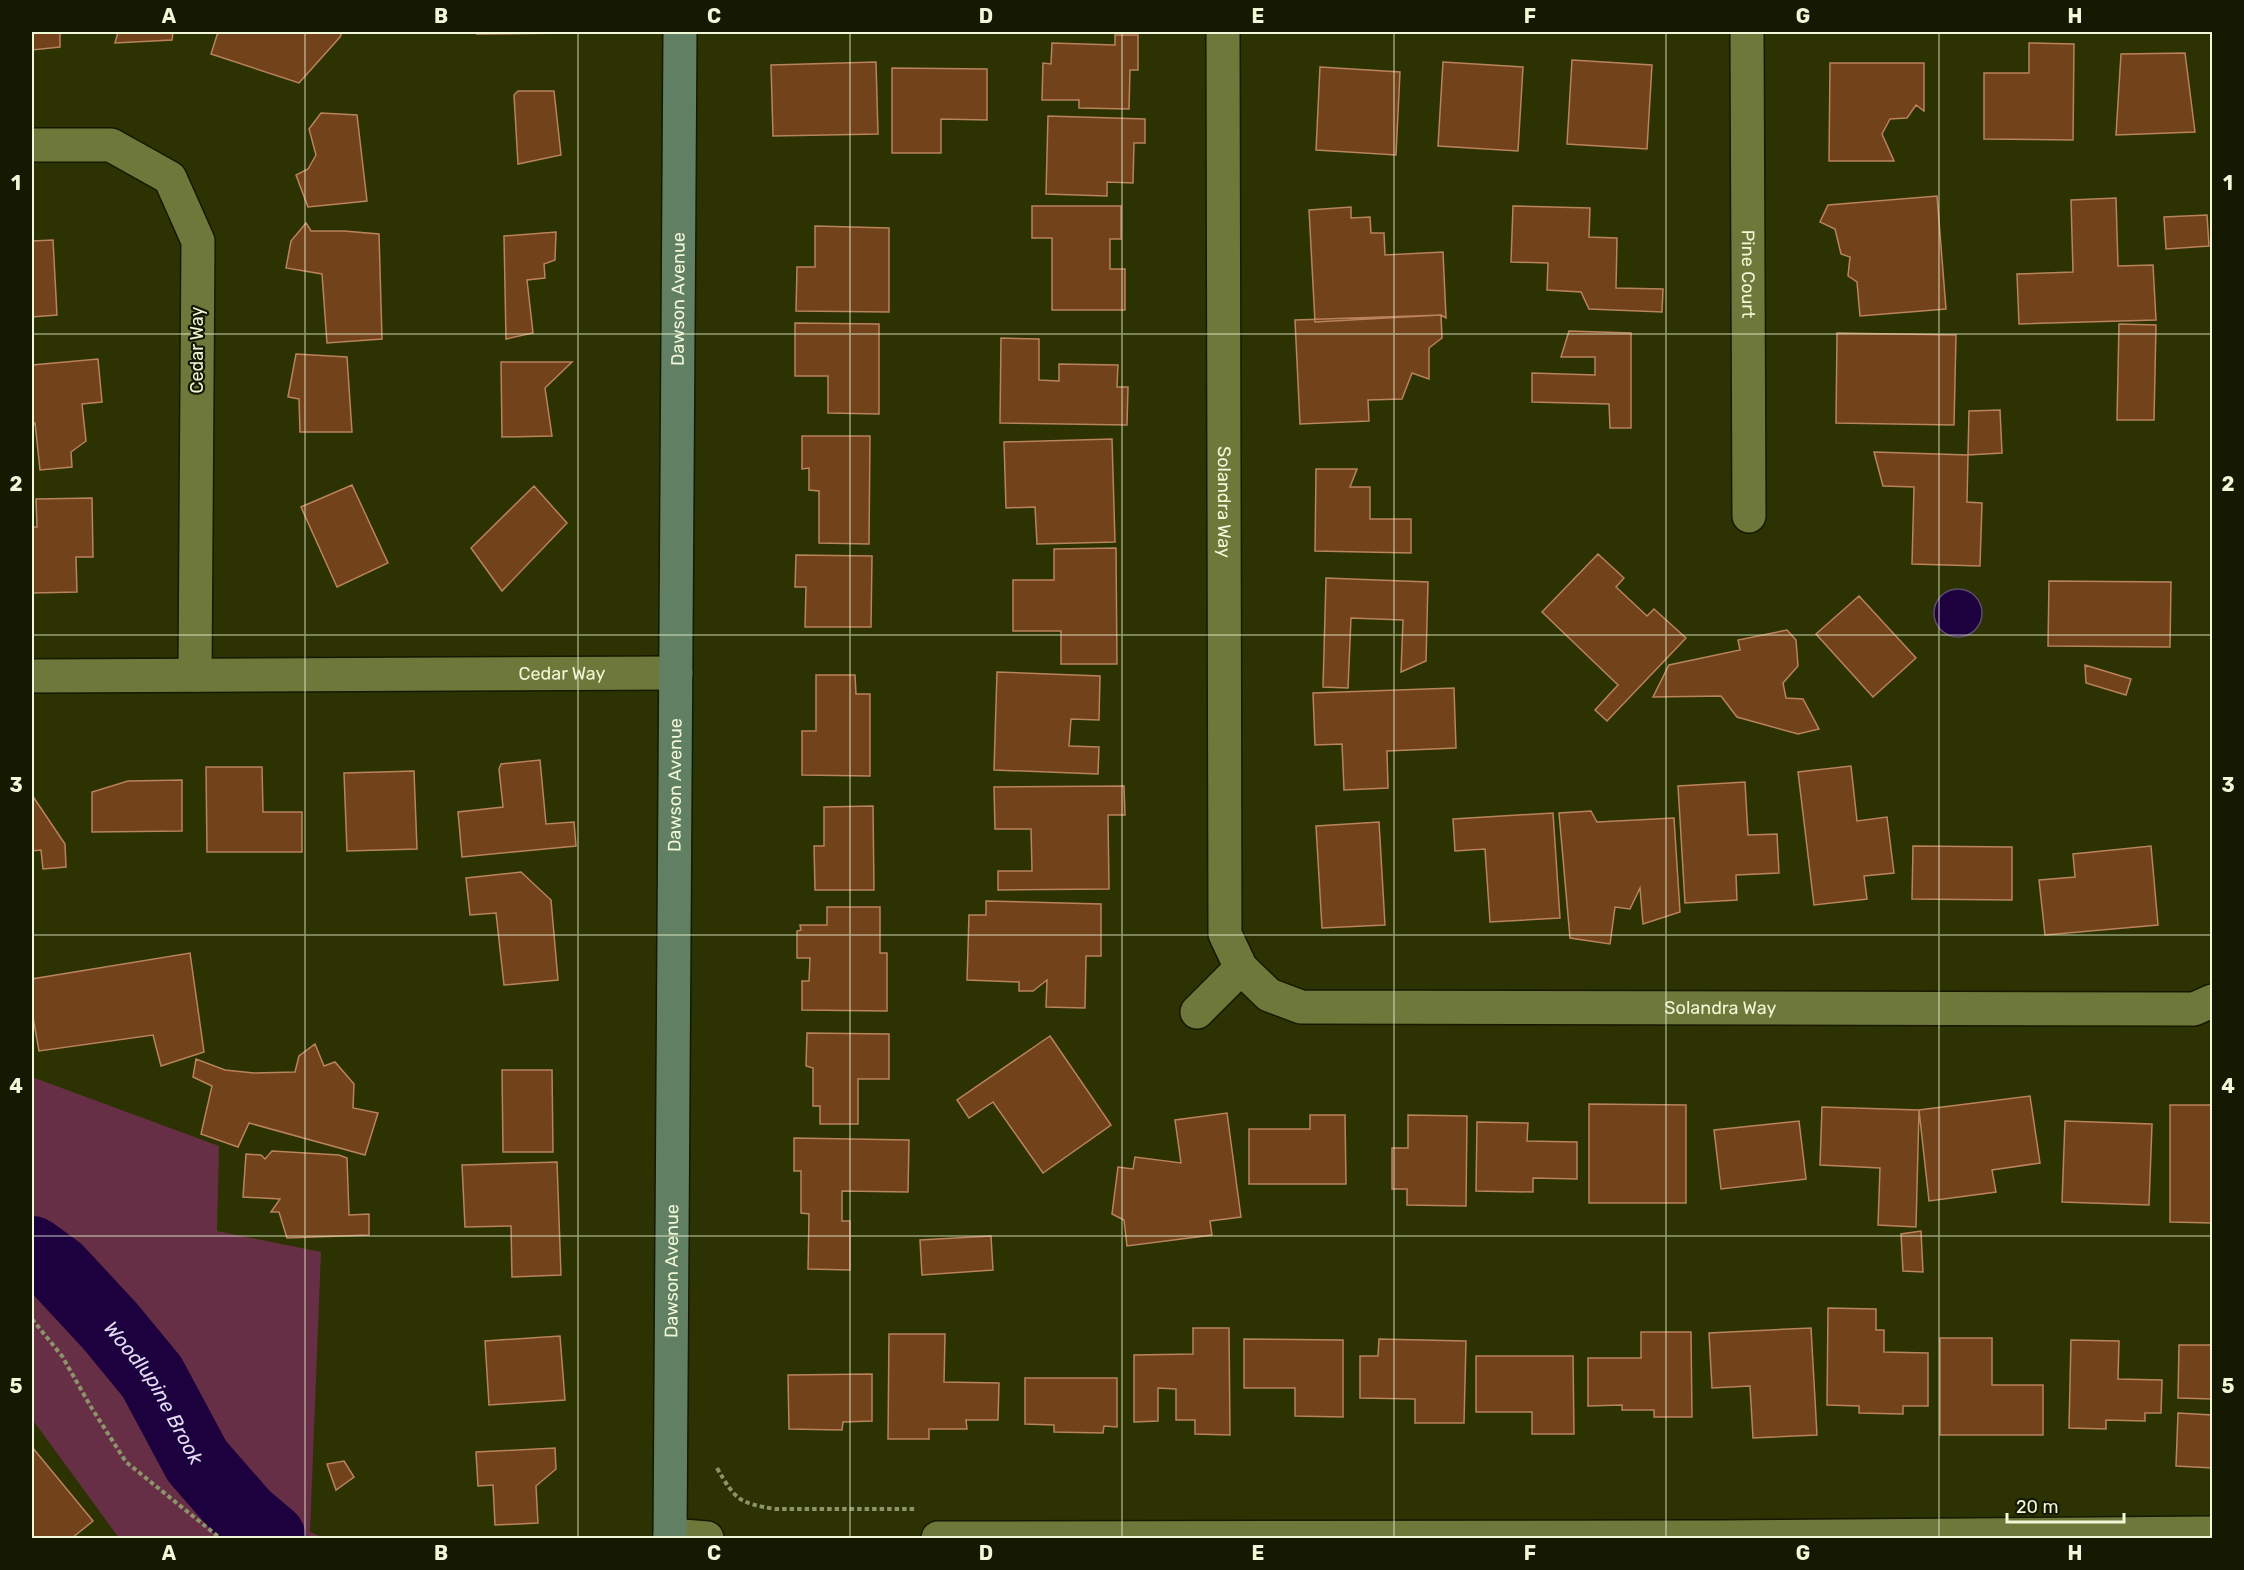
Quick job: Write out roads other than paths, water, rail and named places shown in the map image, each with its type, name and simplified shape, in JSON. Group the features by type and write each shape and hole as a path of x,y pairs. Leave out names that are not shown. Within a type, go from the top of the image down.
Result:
{"main road":[{"name":"Dawson Avenue","path":"670,1537 680,32"}],"street":[{"name":"Solandra Way","path":"1223,32 1225,934 1241,968 1269,995 1301,1007 2194,1009 2212,1001"},
{"name":"Pine Court","path":"1747,32 1749,516"},
{"name":"Cedar Way","path":"32,145 111,145 170,178 198,241 195,675"},
{"name":"Cedar Way","path":"32,676 676,673"},
{"path":"1197,1012 1241,968"},
{"path":"938,1539 1719,1538 2212,1533"},
{"path":"670,1537 707,1539"}],"waterway":[{"name":"Woodlupine Brook","path":"32,1251 58,1270 110,1326 152,1377 197,1461 245,1516 271,1538"}]}
